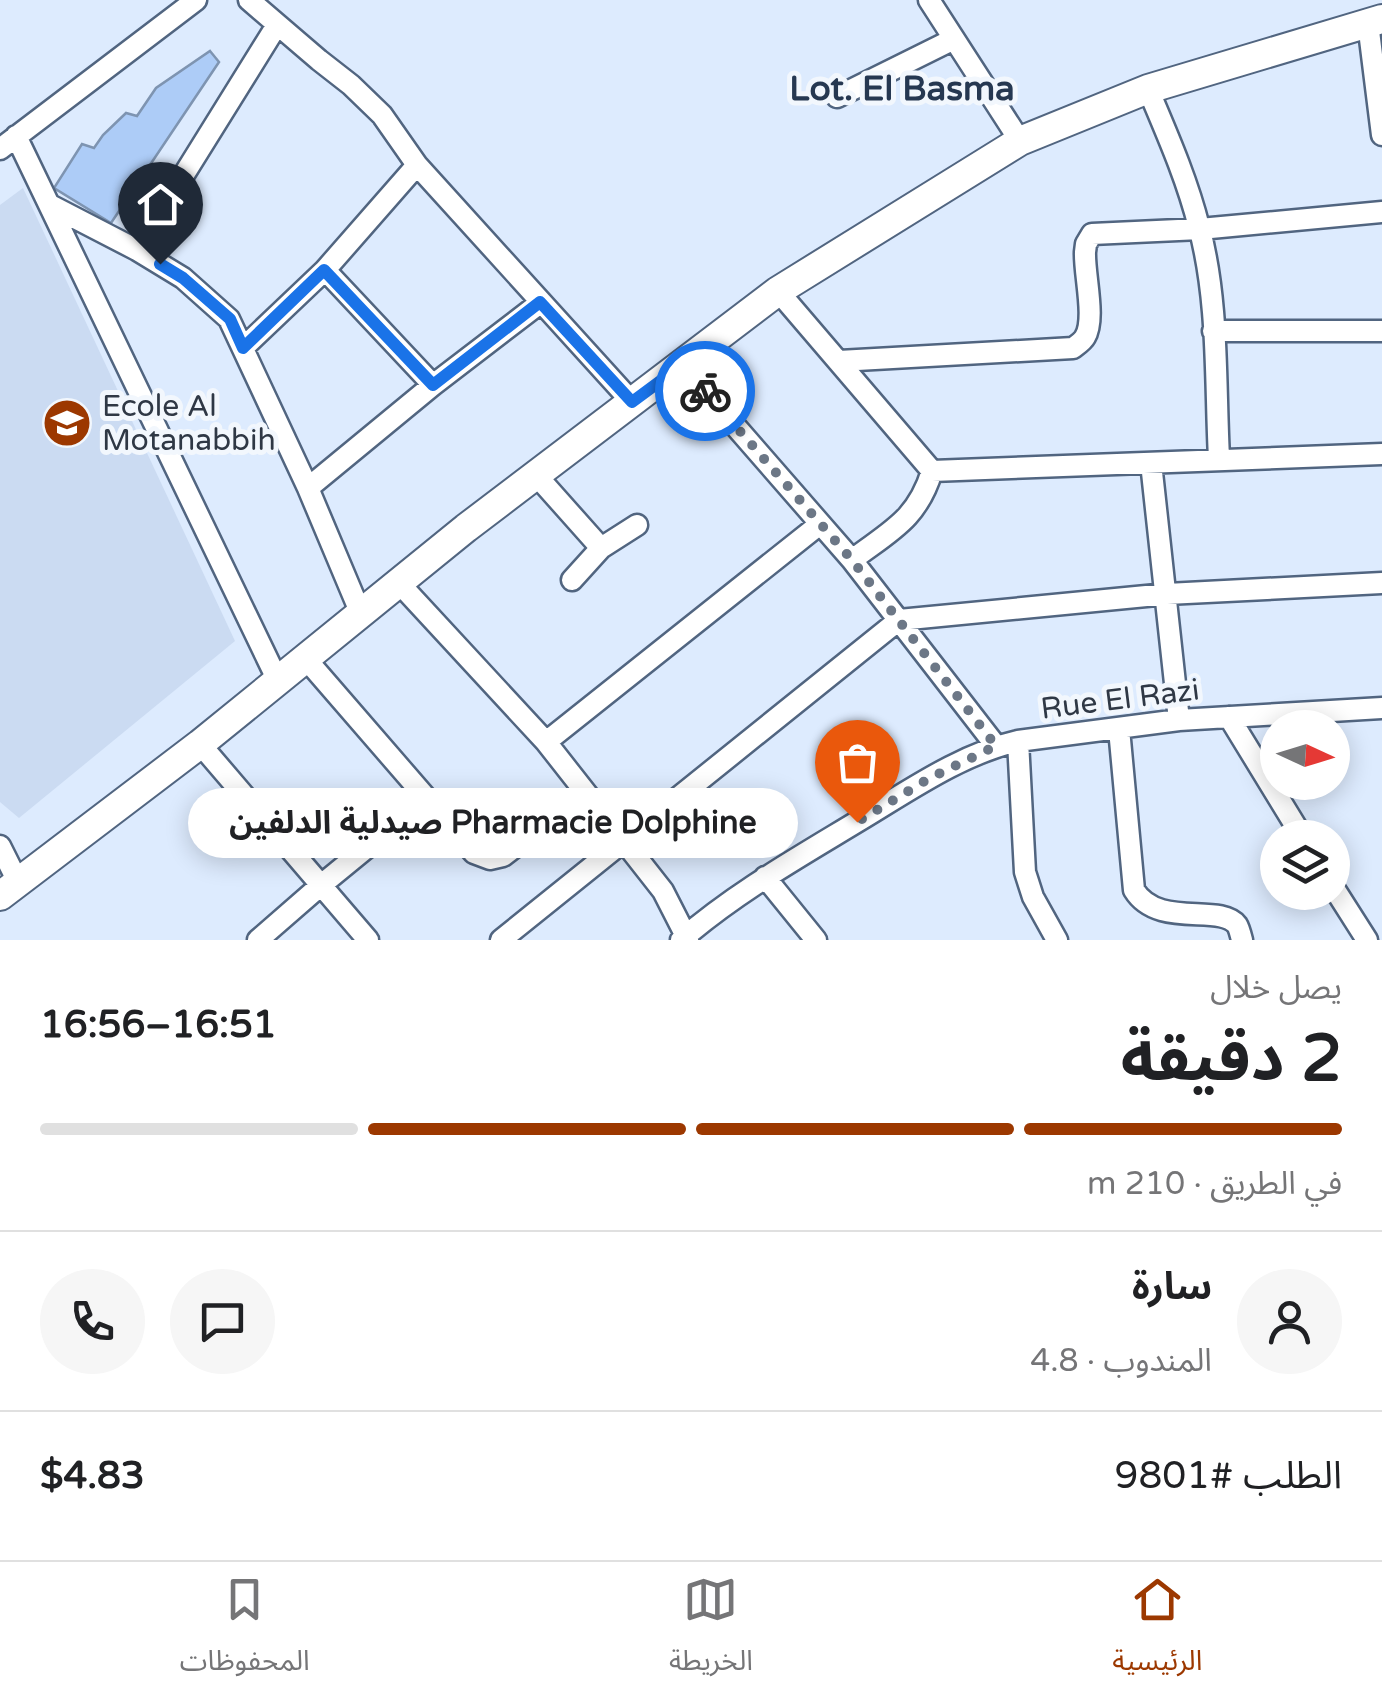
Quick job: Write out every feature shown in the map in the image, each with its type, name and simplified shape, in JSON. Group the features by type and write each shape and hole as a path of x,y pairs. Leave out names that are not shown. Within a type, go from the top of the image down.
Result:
{"street":[{"path":"196,0 8,142 50,205 278,681"},
{"path":"249,0 382,115 417,165 632,402"},
{"path":"929,0 1020,141"},
{"path":"0,846 9,889 778,290 1020,141 1148,89 1375,21 1382,134"},
{"path":"137,250 277,26"},
{"path":"837,96 954,39"},
{"path":"1148,89 1200,229 1209,281 1219,458"},
{"path":"243,348 324,270 417,165"},
{"path":"50,205 183,278 230,319 361,614"},
{"path":"839,361 1073,348 1084,340 1089,320 1084,261 1088,238 1098,234 1382,212"},
{"path":"324,270 433,385"},
{"path":"778,290 932,472"},
{"path":"308,488 540,302"},
{"path":"1213,331 1382,332"},
{"path":"682,365 852,560 996,746"},
{"path":"932,472 1382,454"},
{"path":"1151,463 1179,720"},
{"path":"852,560 908,518 918,506 932,472"},
{"path":"536,475 601,548"},
{"path":"546,742 820,524"},
{"path":"572,580 601,548 637,525"},
{"path":"502,940 899,620 1167,594 1382,583"},
{"path":"399,584 546,742 663,891 684,939"},
{"path":"306,659 474,854 490,859 504,856 585,793"},
{"name":"Rue El Razi","path":"684,939 765,877 930,778 996,746 1179,720 1382,708"},
{"path":"1229,717 1292,820"},
{"path":"1119,728 1134,890 1140,899 1161,911 1230,919 1239,928 1242,940"},
{"path":"1018,740 1025,872 1033,897 1056,940"},
{"path":"200,744 368,940"},
{"path":"268,937 320,886 426,800"},
{"path":"765,877 816,940"},
{"path":"1348,910 1367,940"}],"shaded area":[{"name":"Ecole Al Motanabbih","path":"23,188 235,641 19,818 0,802 0,205"}],"building":[{"path":"210,51 219,62 111,223 54,188 82,144 94,148 126,113 137,116 156,88"}],"way so far":[{"path":"705,391 852,560 996,746 930,778 857,822"}],"place":[{"name":"Ecole Al Motanabbih","path":"67,423"},
{"name":"Pharmacie Dolphine صيدلية الدلفين","path":"857,822"}],"district":[{"name":"Lot. El Basma","path":"902,88"}],"route":[{"path":"160,264 183,278 230,319 243,348 324,270 433,385 540,302 632,402 682,365 705,391"}]}
